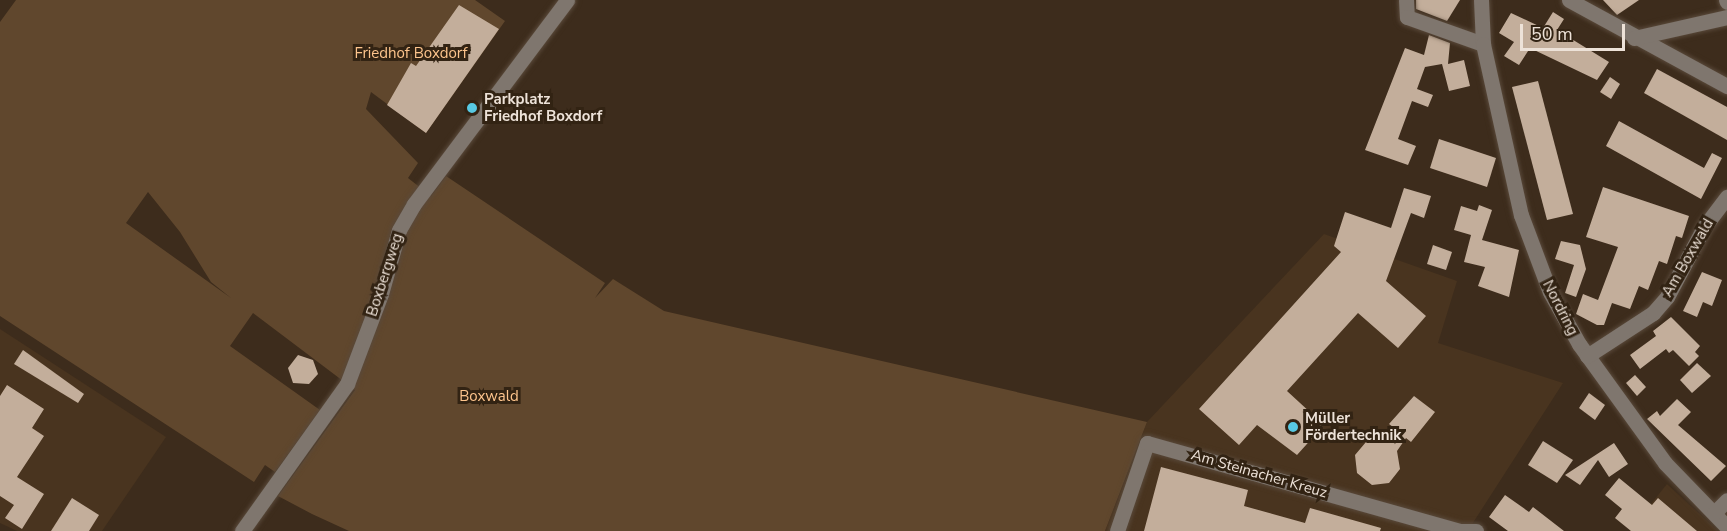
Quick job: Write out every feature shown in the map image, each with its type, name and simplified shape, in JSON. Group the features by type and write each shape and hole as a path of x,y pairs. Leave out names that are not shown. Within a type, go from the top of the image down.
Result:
{"street":[{"name":"Boxbergweg","path":"242,531 347,384 381,294 399,230 414,204 567,0"},
{"path":"1406,0 1407,17 1483,44"},
{"name":"Nordring","path":"1481,0 1483,44 1530,245 1550,292 1587,356 1665,463 1727,527"},
{"path":"1569,0 1634,38 1727,86"},
{"path":"1634,38 1727,17"},
{"name":"Am Boxwald","path":"1587,356 1653,313 1667,297 1704,227 1727,197"},
{"name":"Am Steinacher Kreuz","path":"1117,531 1147,443 1460,531"},
{"path":"1714,513 1727,500"},
{"path":"1460,531 1476,531"}],"shaded area":[{"path":"1324,234 1457,281 1438,343 1563,383 1469,529 1471,531 1105,531 1147,422"},
{"path":"0,329 166,437 102,531 17,531 0,523"},
{"path":"1667,484 1718,531 1629,531"}],"green space":[{"name":"Boxwald","path":"16,0 475,0 505,21 426,133 371,92 366,109 418,163 408,178 431,196 446,176 605,283 595,298 613,279 664,311 1147,422 1105,531 349,531 312,514 278,496 355,390 253,313 230,346 320,410 275,472 265,465 254,482 0,316 0,22","holes":["148,192 180,232 211,282 231,298 126,223"]}],"building":[{"path":"1416,0 1460,0 1447,21 1416,9"},
{"path":"1603,0 1639,0 1617,15"},
{"path":"459,5 499,29 426,133 387,105 411,63 416,66"},
{"path":"1553,12 1564,19 1557,30 1609,62 1597,80 1530,48 1519,65 1504,56 1514,42 1499,33 1511,13 1543,28"},
{"path":"1429,35 1450,43 1448,64 1464,60 1470,86 1449,91 1442,64 1425,67 1417,89 1433,95 1428,107 1412,101 1398,139 1416,146 1408,165 1365,150 1405,48 1424,55"},
{"path":"1657,69 1727,107 1727,140 1644,93"},
{"path":"1610,77 1620,84 1611,99 1600,92"},
{"path":"1538,81 1573,214 1547,220 1512,87"},
{"path":"1619,121 1704,168 1712,153 1722,158 1701,199 1606,146"},
{"path":"1439,139 1496,158 1487,187 1430,168"},
{"path":"1603,187 1689,216 1682,238 1676,236 1667,264 1659,261 1648,290 1639,286 1630,309 1612,303 1604,325 1597,325 1576,314 1583,294 1598,300 1618,247 1586,237"},
{"path":"1404,188 1431,196 1424,218 1411,213 1386,281 1426,316 1398,348 1358,313 1287,391 1324,425 1297,455 1257,425 1239,445 1199,409 1341,252 1334,246 1345,212 1391,228"},
{"path":"1479,205 1492,210 1482,240 1519,250 1509,297 1478,286 1485,267 1464,262 1471,235 1454,230 1461,206 1477,211"},
{"path":"1561,241 1580,245 1586,269 1576,297 1565,293 1574,265 1555,259"},
{"path":"1433,245 1452,252 1446,270 1427,264"},
{"path":"1702,272 1722,280 1712,306 1703,302 1697,317 1683,311"},
{"path":"1671,317 1700,346 1695,352 1699,356 1689,366 1673,350 1669,353 1666,349 1640,369 1630,355 1656,336 1653,331"},
{"path":"23,350 84,394 78,403 14,364"},
{"path":"298,355 313,360 318,374 309,384 293,383 288,368"},
{"path":"1697,363 1711,376 1692,393 1680,380"},
{"path":"1635,375 1646,387 1637,396 1626,383"},
{"path":"7,385 44,409 32,428 44,436 17,477 44,494 22,529 5,518 14,505 0,496 0,396"},
{"path":"1589,393 1605,405 1595,420 1579,408"},
{"path":"1414,396 1435,412 1411,442 1406,438 1397,451 1400,469 1389,483 1372,485 1357,473 1355,455 1366,442 1384,440 1393,427 1389,424"},
{"path":"1677,399 1691,412 1678,425 1726,466 1711,481 1647,419 1657,411 1660,416"},
{"path":"1543,441 1573,460 1557,483 1528,465"},
{"path":"1614,443 1628,464 1609,477 1598,460 1580,485 1565,475"},
{"path":"1161,467 1248,490 1244,506 1305,523 1310,508 1381,528 1380,531 1144,531"},
{"path":"1619,478 1652,505 1658,498 1697,531 1631,531 1615,518 1622,509 1605,495"},
{"path":"1505,495 1529,512 1533,507 1564,531 1508,531 1489,517"},
{"path":"72,498 99,515 89,531 51,531"}],"place":[{"name":"Parkplatz Friedhof Boxdorf","path":"472,108"},
{"name":"Müller Fördertechnik","path":"1293,427"}],"park label":[{"name":"Friedhof Boxdorf","path":"411,54"}]}
